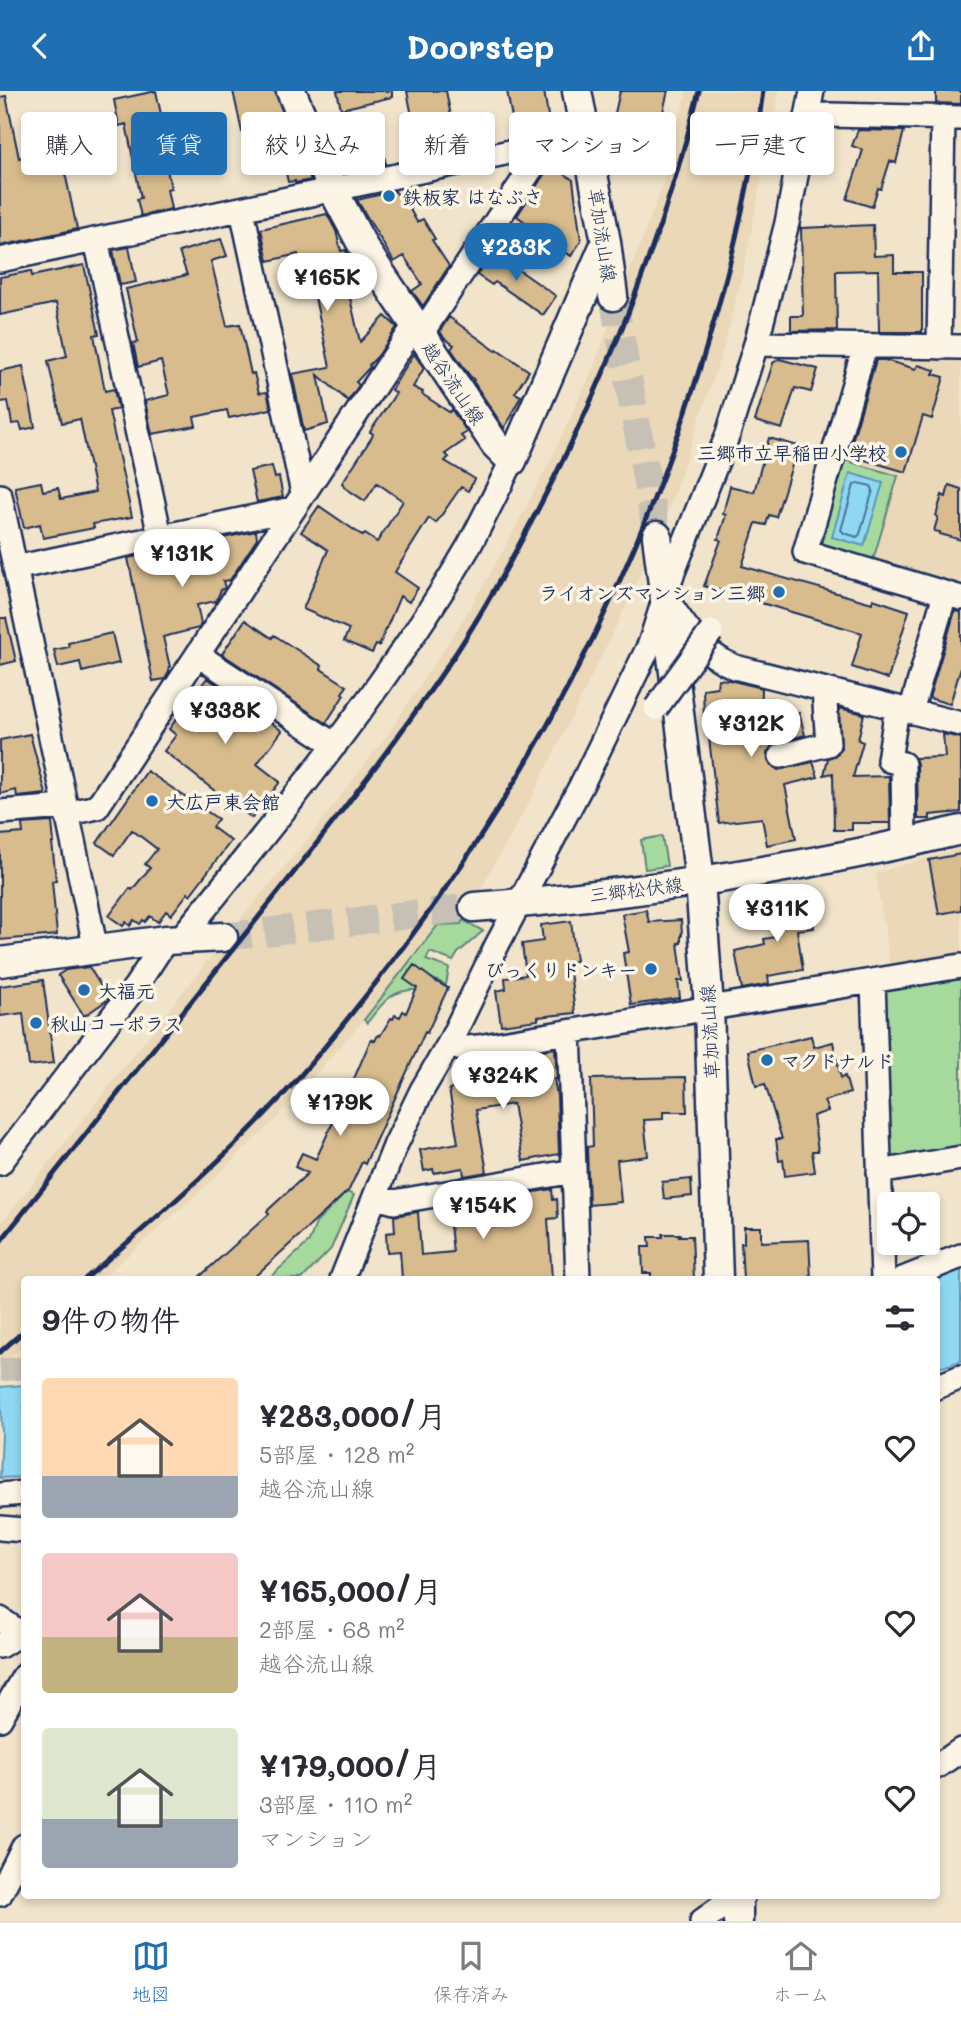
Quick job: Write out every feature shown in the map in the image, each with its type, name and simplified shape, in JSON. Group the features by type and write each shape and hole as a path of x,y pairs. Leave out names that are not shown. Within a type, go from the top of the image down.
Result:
{"main road":[{"name":"越谷流山線","path":"291,91 333,190 365,250 495,444 512,461"},
{"name":"草加流山線","path":"577,91 581,112"},
{"name":"草加流山線","path":"593,175 613,296"},
{"path":"512,461 606,242"},
{"name":"草加流山線","path":"657,536 700,881 709,1008 718,1276"},
{"name":"三郷松伏線","path":"474,907 520,904 745,875 961,830"},
{"path":"0,962 173,939 223,937"}],"street":[{"path":"809,112 812,91"},
{"path":"756,344 950,347 952,117 834,114"},
{"path":"0,260 509,153"},
{"path":"0,812 97,807 298,501 526,175"},
{"path":"343,1276 396,1144 422,1090 449,1044 640,668 658,624 673,572 728,434 756,344 796,175"},
{"path":"242,210 298,501"},
{"path":"96,240 160,536"},
{"path":"865,346 805,552 953,596 904,710 889,760 903,764 904,844"},
{"path":"0,1163 173,939 335,745 422,620 469,545 512,461"},
{"path":"0,496 96,950"},
{"path":"16,568 160,536 298,501"},
{"path":"666,598 690,634 721,661 961,724"},
{"path":"656,708 711,632"},
{"path":"198,655 335,745"},
{"path":"781,756 828,744 824,690"},
{"path":"449,1044 461,1049 961,966"},
{"path":"873,981 883,1276"},
{"path":"569,1032 578,1276"},
{"path":"879,1172 961,1158"},
{"path":"376,1197 394,1202 574,1171"},
{"path":"911,1276 961,1256"},
{"path":"940,1385 961,1377"},
{"path":"0,1495 21,1493"},
{"path":"0,1528 21,1530"},
{"path":"0,1619 21,1632"},
{"path":"0,1646 21,1634"},
{"path":"0,1720 21,1682"},
{"path":"940,1764 961,1750"},
{"path":"0,1894 21,1852"},
{"path":"702,1921 724,1905 739,1902"}],"shaded area":[{"path":"687,91 779,91 775,112 690,112 690,175 762,175 743,272 723,349 669,509 624,610 532,797 461,924 438,925 364,1020 272,1123 104,1276 21,1276 21,1348 0,1367 0,1225 386,737 462,621 502,553 551,459 591,373 665,175 676,175 676,133"},
{"name":"三郷市立早稲田小学校","path":"872,355 961,357 961,591 816,549"},
{"path":"961,848 961,957 891,971 876,873"}],"green space":[{"path":"844,460 898,476 873,560 819,543"},
{"path":"662,836 667,866 645,869 641,840"},
{"path":"463,920 483,931 458,953 453,961 430,952 426,960 449,968 446,985 427,976 421,990 395,994 383,1003 367,1023 364,1020 438,925 461,924"},
{"path":"961,973 961,1151 886,1164 884,986"},
{"path":"344,1191 354,1195 331,1249 305,1276 271,1276 309,1242 316,1223 342,1197"}],"water":[{"path":"850,473 883,483 864,546 832,537"},
{"path":"961,1269 961,1361 940,1368 940,1278"},
{"path":"21,1385 21,1477 0,1478 0,1387"}],"building":[{"path":"156,91 160,112 131,112 131,149 126,124 119,126 114,100"},
{"path":"233,91 275,91 282,112 241,112 241,127"},
{"path":"337,91 392,91 392,97 341,109"},
{"path":"407,91 446,91 450,112 411,112"},
{"path":"507,91 544,91 547,112 511,112"},
{"path":"620,91 668,91 663,112 615,112"},
{"path":"936,91 961,91 961,104 936,103"},
{"path":"6,96 21,158 21,175 66,175 77,229 0,246 0,97"},
{"path":"858,130 904,131 896,163 890,161 872,207 847,199 863,150 852,146"},
{"path":"136,175 168,175 171,188 167,189 171,209 141,216 137,199 141,198"},
{"path":"286,175 309,175 311,180 295,183 288,182"},
{"path":"544,175 566,175 573,180 581,241 571,256 517,216"},
{"path":"395,191 398,195 401,193 417,222 423,219 435,239 432,240 449,266 423,306 412,291 422,284 404,256 394,262 357,200"},
{"path":"327,214 336,231 341,251 346,250 349,266 343,267 360,342 385,316 397,327 370,367 356,382 359,385 348,401 318,375 328,424 304,431 292,374 330,367 309,270 302,272 298,254 268,261 261,229"},
{"path":"873,225 874,256 894,255 894,272 922,272 922,332 879,332 878,270 836,271 837,330 791,331 791,316 803,316 801,228"},
{"path":"221,239 227,256 211,261 227,326 240,324 251,374 254,373 259,393 267,392 271,409 229,418 227,410 194,417 196,426 152,434 145,401 169,395 161,361 138,367 133,343 138,342 126,289 187,275 179,252"},
{"path":"129,247 136,282 120,285 113,250"},
{"path":"493,252 556,296 543,315 495,282 492,285 477,275"},
{"path":"84,265 99,334 94,335 105,391 114,389 118,409 109,411 132,517 93,524 94,528 43,538 40,524 24,528 15,487 41,482 43,491 58,488 61,499 95,492 80,419 62,423 48,361 67,356 56,303 0,315 0,277 31,271 32,276"},
{"path":"449,317 529,371 515,393 521,396 504,428 451,349 454,345 444,338 440,331"},
{"path":"414,354 424,368 413,387 449,412 452,410 467,432 461,436 465,440 445,454 449,457 445,461 475,479 468,491 461,487 436,523 429,518 395,572 418,588 409,602 400,596 379,646 376,645 372,653 344,641 349,629 303,609 328,550 301,532 319,506 363,536 365,534 377,542 403,501 377,483 365,501 342,483 372,437 370,432 396,393 391,390"},
{"path":"779,359 818,369 811,392 795,388 782,429 755,421 773,363"},
{"path":"876,360 916,369 918,365 935,370 933,374 944,377 932,419 923,416 906,472 848,455"},
{"path":"23,366 35,427 22,430 20,423 12,424 8,401 0,402 0,371"},
{"path":"769,438 798,446 776,517 769,515 766,525 756,523 742,566 872,603 873,599 909,611 888,679 852,667 862,633 704,586 721,540 718,539 726,515 723,514 730,486 754,492"},
{"path":"272,466 275,478 279,477 283,497 257,502 250,471"},
{"path":"949,485 961,489 961,540 934,531 942,495 946,497"},
{"path":"256,531 257,539 230,580 223,581 225,588 221,590 216,601 197,605 201,624 199,628 163,637 169,672 165,679 153,681 128,558"},
{"path":"955,611 961,612 961,667 950,704 929,698"},
{"path":"0,618 6,618 16,661 0,665"},
{"path":"245,620 322,666 321,669 347,686 326,723 222,654"},
{"path":"112,633 119,663 82,672 80,662 58,667 54,650 69,647 68,643"},
{"path":"207,678 282,731 257,764 280,782 252,818 164,751 176,735 169,729"},
{"path":"718,679 762,688 761,723 799,713 805,735 777,743 767,753 771,765 778,770 813,762 818,777 785,785 796,839 767,845 762,818 719,823 704,717 703,689 717,687"},
{"path":"839,708 864,714 858,740 863,742 853,777 889,776 890,823 852,823 852,830 834,830 833,773 824,775 828,758 837,755 841,749"},
{"path":"30,734 46,794 17,797 16,790 0,794 0,740"},
{"path":"943,734 961,738 961,812 918,819 915,758 945,757"},
{"path":"147,771 218,819 212,827 231,841 190,895 188,893 171,915 166,911 158,922 150,916 140,924 134,920 130,926 126,922 123,926 109,916 130,888 132,890 150,868 145,864 157,849 132,830 114,855 97,843"},
{"path":"52,822 56,880 52,881 57,935 0,940 0,835 23,833 22,824"},
{"path":"961,854 961,910 939,914 929,860"},
{"path":"809,895 814,928 797,930 803,970 768,976 769,984 742,989 735,951 765,944 764,939 775,937 769,901"},
{"path":"646,910 649,922 681,920 681,943 678,943 683,981 678,981 680,998 631,1005 623,953 629,952 622,914"},
{"path":"571,921 576,961 569,962 575,1013 501,1025 496,991 506,989 505,978 526,975 522,944 543,941 541,925"},
{"path":"414,965 448,988 365,1164 362,1162 349,1190 255,1276 200,1276 269,1214 267,1211 308,1173 295,1167 302,1153 316,1159 333,1122 335,1123 371,1039 375,1041 378,1035 380,1036 395,1015 400,1017 403,1011 406,1013 417,988 404,979"},
{"path":"89,967 109,999 84,1016 58,975 66,970"},
{"name":"秋山コーポラス","path":"43,980 54,1063 29,1066 23,1013 0,1016 0,986"},
{"path":"811,1036 814,1047 833,1042 841,1078 845,1076 850,1093 824,1101 828,1111 813,1116 818,1151 812,1151 815,1172 785,1176 783,1160 779,1161 776,1139 782,1139 765,1084 756,1086 748,1051"},
{"path":"555,1048 557,1079 554,1079 559,1154 523,1161 513,1104 476,1110 487,1172 464,1176 463,1168 434,1173 433,1169 424,1171 420,1150 458,1143 449,1089 481,1083 477,1063 481,1063 480,1061"},
{"path":"686,1077 687,1112 663,1112 663,1119 644,1120 648,1156 617,1160 621,1202 589,1205 587,1147 593,1146 591,1079"},
{"path":"691,1179 692,1196 664,1199 662,1182"},
{"path":"552,1189 553,1200 557,1199 558,1218 548,1219 552,1276 402,1276 400,1251 387,1252 386,1233 395,1232 394,1216 418,1212 421,1255 453,1252 448,1207"},
{"path":"744,1227 761,1227 761,1242 809,1240 811,1276 743,1276 741,1243 744,1243"},
{"path":"663,1234 692,1236 694,1276 651,1276 651,1273 643,1273 642,1247 650,1247 649,1237 663,1237"}],"tunnel":[{"path":"613,296 657,536"},
{"path":"223,937 474,907"},
{"path":"0,1370 21,1368"}],"railway":[{"path":"0,1242 346,806 429,692 478,618 563,461 610,358 668,200 699,91"},
{"path":"88,1276 223,1156 307,1068 427,915 526,762 570,683 610,602 646,519 678,433 707,345 733,251 763,91"},
{"path":"0,1352 21,1334"}],"place":[{"name":"鉄板家 はなぶさ","path":"389,196"},
{"name":"三郷市立早稲田小学校","path":"901,452"},
{"name":"ライオンズマンション三郷","path":"779,592"},
{"name":"大広戸東会館","path":"152,801"},
{"name":"びっくりドンキー","path":"651,969"},
{"name":"大福元","path":"84,990"},
{"name":"秋山コーポラス","path":"36,1023"},
{"name":"マクドナルド","path":"767,1060"}]}
